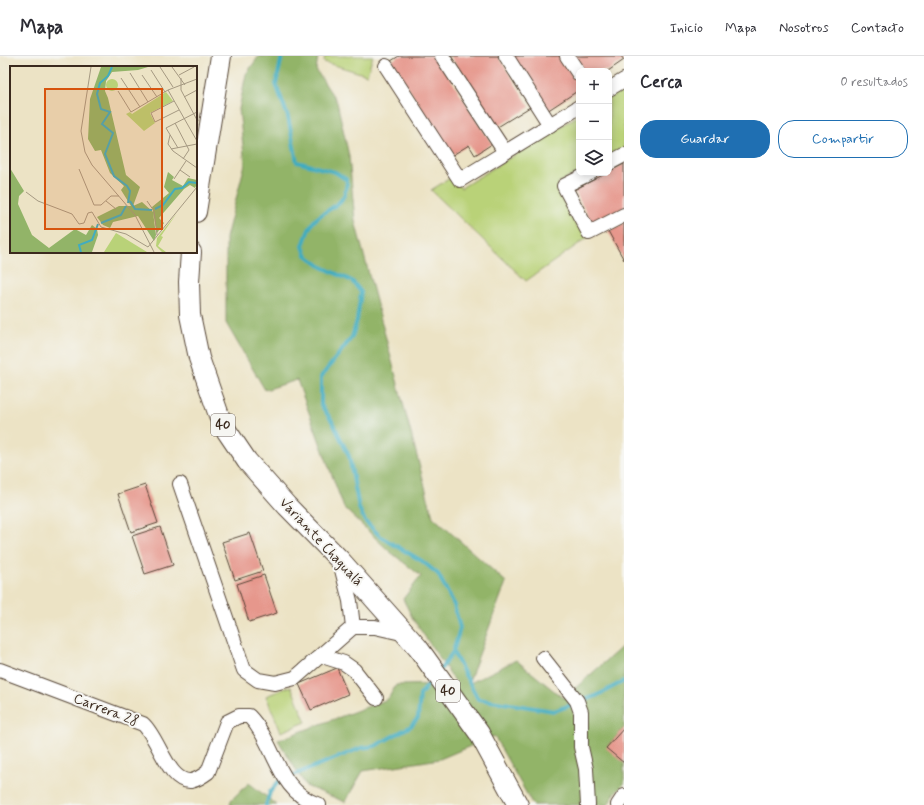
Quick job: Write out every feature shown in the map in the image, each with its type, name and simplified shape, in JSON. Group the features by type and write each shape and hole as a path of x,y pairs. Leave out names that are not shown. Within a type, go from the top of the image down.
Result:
{"highway":[{"path":"197,206 221,56"},
{"name":"Variante Chagualá","path":"191,253 189,282 190,315 199,358 222,424 247,461 287,506 339,559 412,641 479,733 518,805"}],"street":[{"path":"442,56 505,152"},
{"path":"506,56 550,125"},
{"path":"567,56 576,70"},
{"path":"386,66 460,180 576,109"},
{"path":"612,87 624,80"},
{"path":"612,161 624,155"},
{"path":"584,176 564,186 589,233 624,215"},
{"path":"180,484 244,670 258,680 275,683 295,678 322,656 353,627 375,627 412,641"},
{"path":"339,559 350,601 353,627"},
{"path":"322,656 344,663 354,670 376,698"},
{"path":"543,658 577,701 581,712 581,747 586,769 588,805"},
{"name":"Carrera 28","path":"0,670 143,724 150,731 172,773 180,778 192,781 208,772 227,722 239,716 249,716 264,737 285,778 297,795 319,805"},
{"path":"618,805 624,796"}],"green space":[{"path":"259,56 318,56 316,70 337,102 349,156 355,221 433,517 506,582 468,684 516,660 563,698 567,695 574,702 585,805 533,805 494,736 440,759 363,771 345,802 306,786 278,740 388,699 396,685 457,684 413,619 403,599 421,576 389,551 344,508 297,380 265,390 226,323 226,238 245,164 239,109 246,74"},
{"path":"325,56 373,56 367,75 324,62"},
{"path":"624,87 624,149 612,155 612,104 612,94"},
{"path":"576,117 576,174 558,183 587,238 526,281 431,190 452,177 461,188"},
{"path":"624,645 624,728 607,747 624,763 624,784 615,793 608,805 592,805 573,690"},
{"path":"291,686 306,722 281,732 266,696"},
{"path":"249,783 277,805 230,805 231,800"}],"building":[{"path":"399,56 436,56 492,144 475,155 469,145 451,156 391,61"},
{"path":"450,56 498,56 530,107 496,128"},
{"path":"512,56 560,56 576,80 576,92 547,111"},
{"path":"573,56 621,56 624,60 612,68 581,68"},
{"path":"624,164 624,210 593,226 574,190 601,176 612,176 612,170"},
{"path":"624,223 624,260 608,231"},
{"path":"145,485 158,523 131,532 118,494"},
{"path":"160,527 173,565 145,574 132,536"},
{"path":"250,533 263,571 235,580 222,542"},
{"path":"264,575 277,613 249,622 237,584"},
{"path":"337,668 348,694 311,710 299,684"},
{"path":"624,728 624,763 606,748"}],"waterway":[{"path":"282,56 276,84 288,117 297,162 335,172 347,180 344,196 336,205 321,215 311,225 303,246 306,255 322,267 352,281 361,292 357,320 352,337 321,377 321,405 332,421 349,456 359,508 365,521 381,537 422,561 438,574 454,605 460,628 453,652 440,670"},
{"path":"453,652 478,699 554,711 596,696 624,681"},
{"path":"266,805 270,792 279,781 361,748 375,746 411,726 418,718 420,695 433,678"}]}
